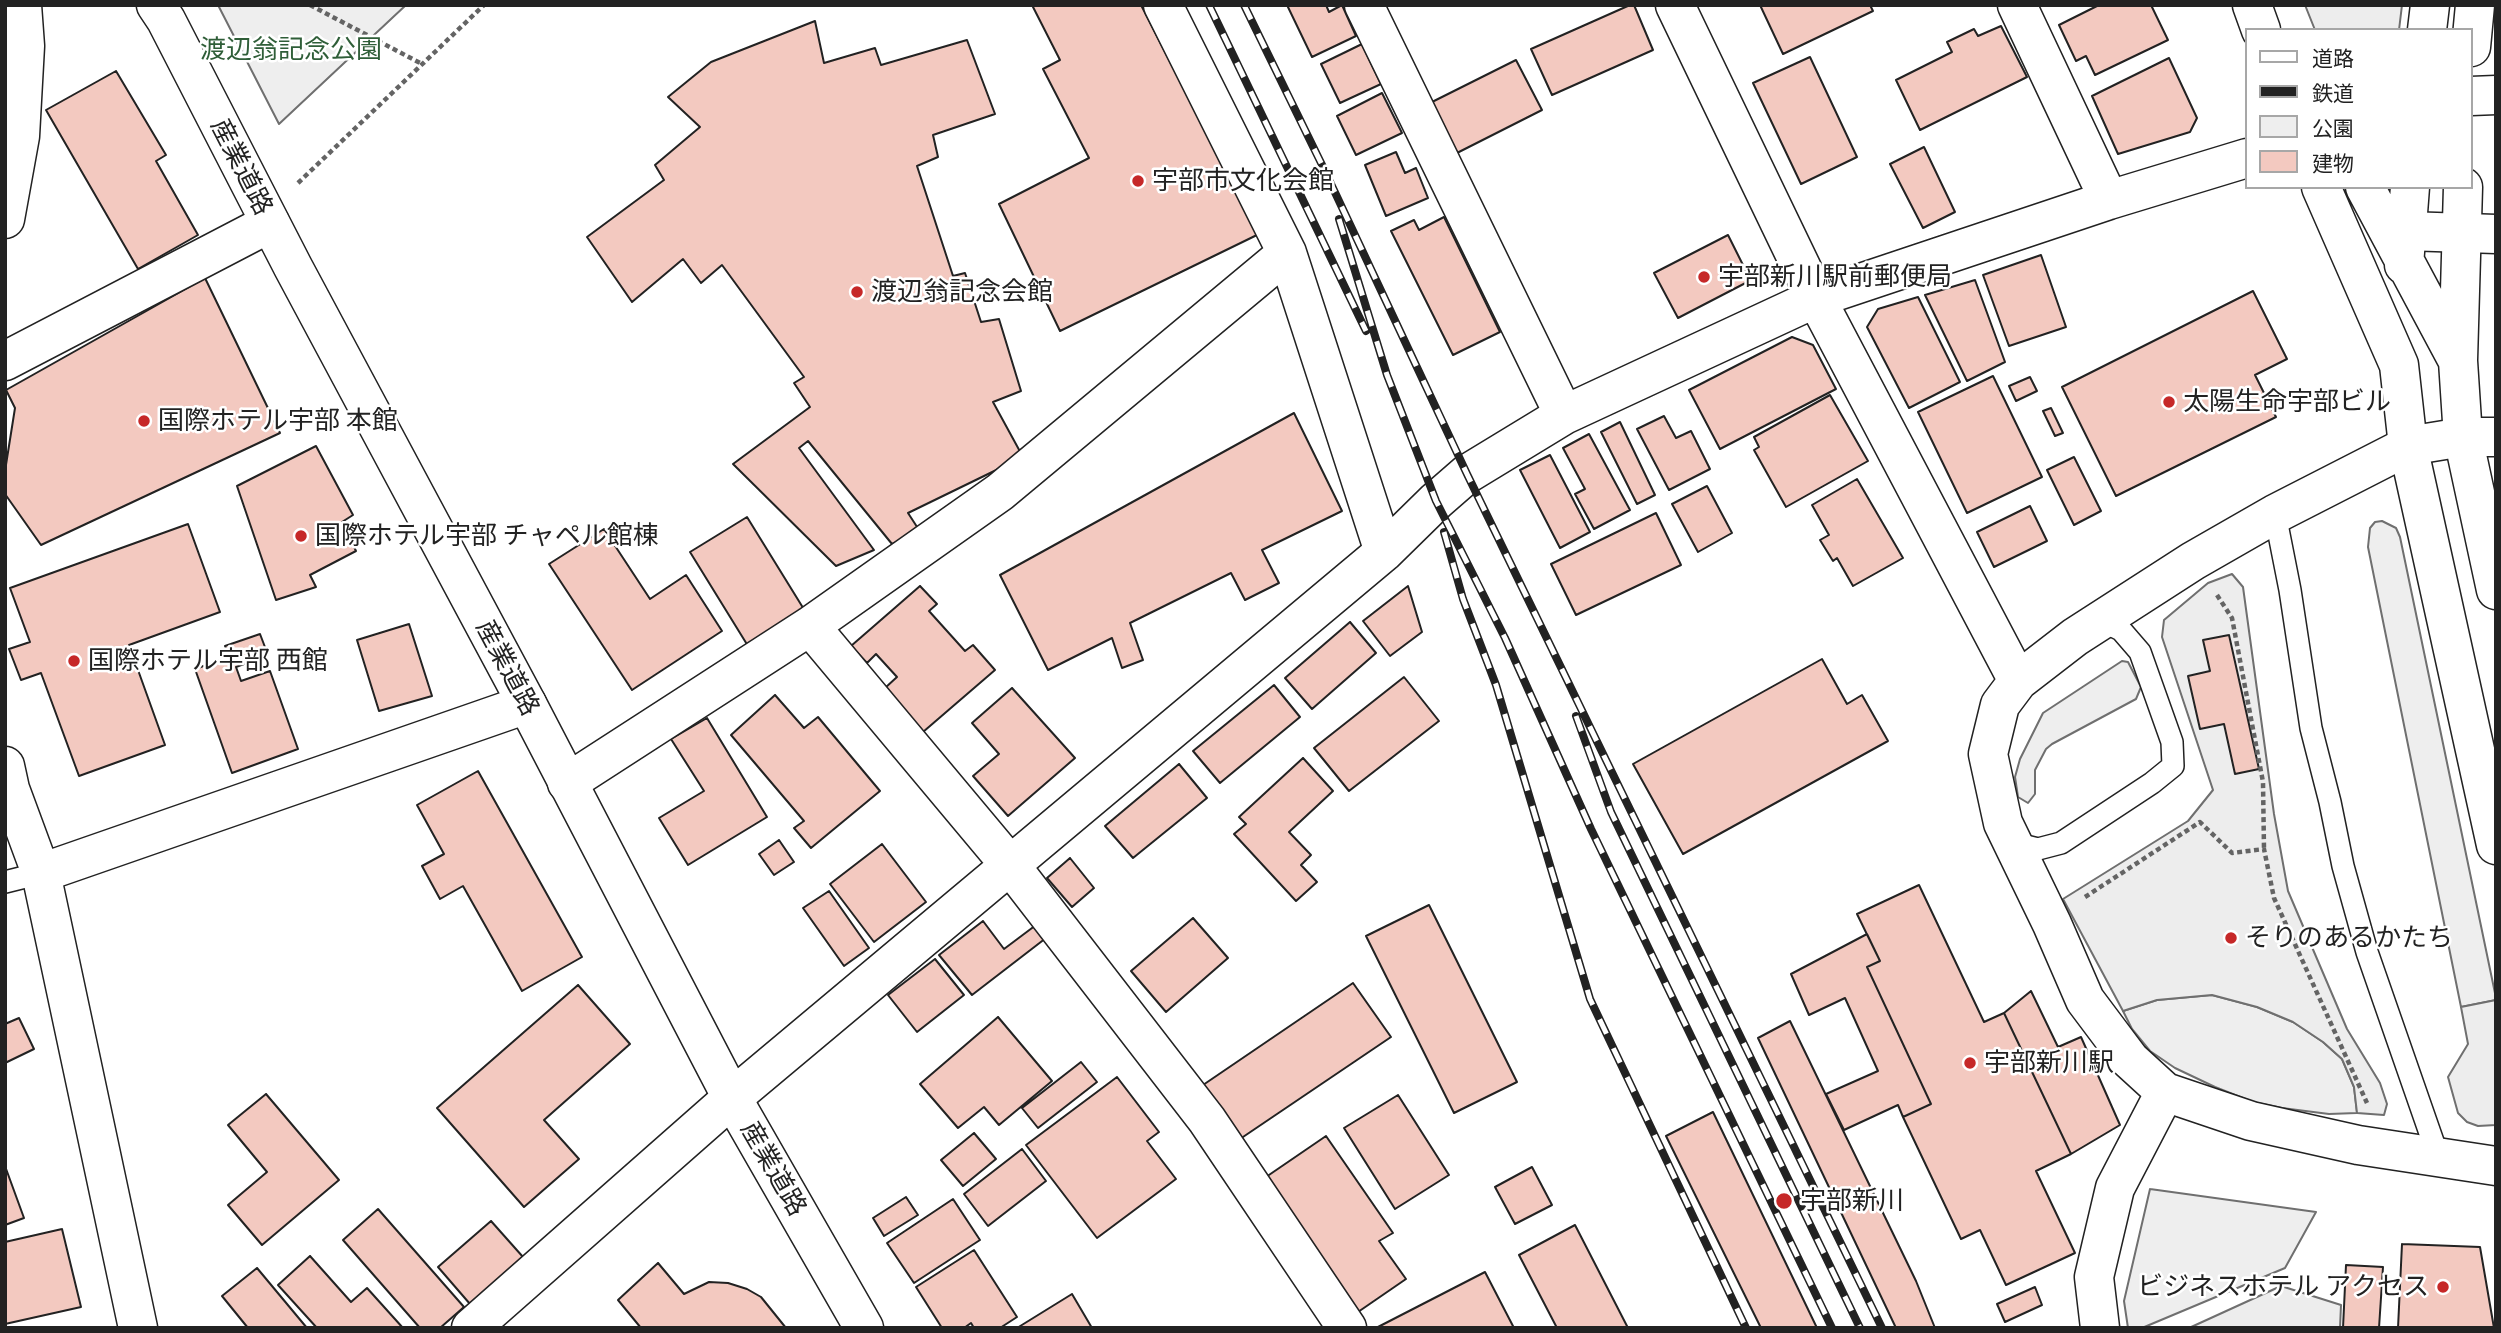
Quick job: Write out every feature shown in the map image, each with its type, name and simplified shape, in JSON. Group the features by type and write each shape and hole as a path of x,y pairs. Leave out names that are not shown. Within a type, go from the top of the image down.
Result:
{"street":[{"path":"5,219 20,136 25,46 22,5"},
{"name":"産業道路","path":"156,5 527,704 732,1098 864,1328"},
{"path":"1163,5 1287,253 1384,552"},
{"path":"1364,5 1564,415"},
{"path":"1675,5 1816,298 2018,681"},
{"path":"2017,5 2109,200"},
{"path":"2427,28 2430,5"},
{"path":"2473,28 2475,5"},
{"path":"2473,96 2496,95"},
{"path":"471,1328 732,1098 1384,552 1467,474 1564,415 1816,298 2109,200 2246,158"},
{"path":"2321,189 2399,365"},
{"path":"2366,189 2405,247 2458,361 2479,437 2496,590"},
{"path":"2410,189 2399,365 2408,446 2496,845"},
{"path":"2458,361 2478,233 2464,189"},
{"path":"5,361 270,223"},
{"path":"2405,247 2478,233"},
{"path":"567,783 810,626 1000,492 1287,253"},
{"path":"2479,437 2408,446 2275,514 2193,561 2101,620 2018,681 2000,705 1987,754 2003,823 2085,1000 2130,1060 2165,1092 2251,1121 2358,1145 2496,1166"},
{"path":"810,626 1010,865 1207,1120 1347,1328"},
{"path":"23,878 527,704"},
{"path":"5,766 23,878 138,1328"},
{"path":"2100,1328 2094,1277 2115,1188 2165,1092"}],"lane":[{"path":"2275,514 2290,590 2311,728 2343,866 2367,952 2438,1156"},
{"path":"2013,843 2038,849 2061,843 2152,783 2173,766 2172,742 2140,652 2121,630 2101,620"}],"path":[{"path":"310,5 422,64"},
{"path":"298,183 484,5"},
{"path":"2214,592 2232,618 2235,632 2263,782 2263,849 2274,898 2368,1107"},
{"path":"2078,901 2200,822 2232,853 2263,849"}],"green space":[{"name":"渡辺翁記念公園","path":"218,5 406,5 279,124"},
{"path":"2382,521 2396,528 2400,537 2496,998 2461,1007 2368,547 2370,528 2375,522"},
{"path":"2122,661 2128,662 2141,687 2136,699 2052,744 2046,749 2035,770 2035,794 2028,803 2018,797 2015,777 2020,759 2043,713"},
{"path":"2212,995 2257,1007 2293,1022 2323,1042 2342,1059 2354,1087 2357,1113 2329,1114 2282,1108 2253,1102 2215,1087 2175,1068 2150,1051 2132,1029 2123,1011 2157,1000"},
{"path":"2150,1189 2316,1212 2285,1268 2142,1328 2128,1328 2124,1301"}],"shaded area":[{"path":"2305,5 2402,5 2399,28 2314,28"},
{"path":"2232,574 2243,587 2274,814 2288,891 2347,1029 2380,1083 2387,1104 2384,1115 2357,1113 2354,1087 2342,1059 2323,1042 2293,1022 2257,1007 2212,995 2157,1000 2123,1011 2063,899 2188,821 2213,790 2162,637 2164,620 2208,583"},
{"path":"2496,1000 2496,1125 2478,1126 2467,1122 2458,1113 2448,1077 2468,1044 2461,1007"},
{"path":"2281,1286 2341,1305 2340,1328 2189,1328"}],"building":[{"name":"宇部市文化会館","path":"1032,5 1141,5 1259,234 1060,331 999,204 1089,158 1043,69 1060,60"},
{"path":"1287,5 1326,5 1329,12 1342,5 1356,36 1312,57"},
{"path":"1634,5 1653,50 1552,95 1531,49"},
{"path":"1760,5 1870,5 1873,11 1783,54"},
{"path":"2099,5 2151,5 2168,40 2095,75 2086,56 2076,61 2059,25"},
{"name":"渡辺翁記念会館","path":"815,21 824,63 875,48 881,65 967,40 995,114 933,135 938,157 917,166 953,276 965,273 981,322 999,319 1021,391 993,402 1023,457 908,513 921,533 892,544 808,441 799,448 874,550 836,566 733,464 810,407 794,383 804,377 722,265 701,283 683,259 632,302 587,237 664,180 655,165 700,127 668,97 711,62"},
{"path":"2001,26 2027,77 1920,130 1896,80 1952,52 1947,42 1974,29 1978,36"},
{"path":"1362,44 1381,84 1340,103 1321,64"},
{"path":"1810,57 1857,157 1801,184 1753,83"},
{"path":"2169,58 2197,118 2190,132 2118,154 2092,96"},
{"path":"1516,60 1542,110 1453,155 1428,104"},
{"path":"116,71 166,155 156,161 198,235 138,269 46,110"},
{"path":"1382,93 1402,133 1356,155 1337,116"},
{"path":"1924,147 1955,212 1923,228 1890,164"},
{"path":"1396,152 1405,173 1416,168 1428,198 1386,216 1365,165"},
{"path":"1444,217 1500,332 1453,355 1391,231 1414,220 1419,230"},
{"path":"1728,235 1746,271 1754,267 1759,276 1678,318 1654,273"},
{"path":"2041,255 2066,327 2009,346 1983,275"},
{"name":"国際ホテル宇部 本館","path":"205,278 280,433 41,545 5,494 5,471 15,408 6,390"},
{"path":"1975,280 2005,362 1967,381 1925,295"},
{"name":"太陽生命宇部ビル","path":"2253,291 2287,359 2255,375 2276,417 2116,496 2062,387"},
{"path":"1918,297 1960,382 1909,408 1867,327 1878,309"},
{"path":"1792,337 1813,345 1836,389 1720,449 1689,390"},
{"path":"1993,376 2042,477 1967,513 1918,412"},
{"path":"2030,377 2037,391 2016,401 2009,386"},
{"path":"1830,395 1868,461 1786,507 1754,450 1759,447 1754,437"},
{"path":"2051,408 2063,433 2055,436 2043,411"},
{"path":"1294,413 1342,511 1262,550 1279,583 1245,600 1231,573 1130,623 1143,660 1122,668 1112,638 1048,670 1000,575"},
{"path":"1664,416 1676,438 1691,431 1710,469 1669,490 1637,429"},
{"path":"1620,422 1655,495 1637,504 1601,432"},
{"path":"1589,434 1630,510 1594,529 1575,494 1585,489 1563,448"},
{"name":"国際ホテル宇部 チャペル館棟","path":"316,446 353,515 342,522 356,551 310,575 316,587 276,600 237,486"},
{"path":"1550,455 1590,532 1560,548 1520,470"},
{"path":"2074,457 2101,511 2074,525 2047,470"},
{"path":"1857,479 1903,558 1853,586 1837,558 1833,561 1820,540 1829,535 1812,505"},
{"path":"1707,486 1732,533 1698,552 1672,504"},
{"path":"2030,506 2047,541 1994,567 1977,532"},
{"path":"1656,513 1681,565 1576,615 1551,564"},
{"path":"747,517 805,611 748,646 690,552"},
{"name":"国際ホテル宇部 西館","path":"188,524 220,612 129,645 165,745 79,776 41,673 21,680 9,649 30,642 10,588"},
{"path":"604,529 650,599 686,575 722,631 632,690 549,564"},
{"path":"920,586 937,604 929,611 965,651 973,645 995,670 923,732 885,688 897,677 876,654 867,663 851,646"},
{"path":"1408,586 1422,632 1390,656 1363,621"},
{"path":"1350,622 1376,653 1312,709 1285,678"},
{"path":"409,624 432,696 379,711 357,640"},
{"path":"260,634 268,655 236,667 241,681 270,671 298,749 232,773 195,669 229,657 225,646"},
{"path":"2229,635 2259,769 2235,774 2224,724 2200,729 2188,676 2210,671 2203,640"},
{"path":"1822,659 1847,704 1862,695 1888,741 1683,854 1633,764"},
{"path":"1404,677 1439,721 1349,791 1314,748"},
{"path":"1274,685 1300,717 1220,783 1193,751"},
{"path":"1012,688 1075,758 1008,816 973,776 999,754 972,723"},
{"path":"775,695 804,728 818,717 880,791 811,848 794,828 804,821 731,735"},
{"path":"707,718 767,817 688,865 659,818 704,791 671,739"},
{"path":"1303,758 1333,791 1289,832 1311,855 1301,865 1317,882 1296,901 1234,834 1246,824 1239,817"},
{"path":"1179,764 1207,798 1133,858 1105,826"},
{"path":"478,771 582,957 522,991 463,886 440,899 422,866 444,854 417,805"},
{"path":"779,840 794,862 774,875 759,854"},
{"path":"882,844 926,902 874,942 830,884"},
{"path":"1070,858 1094,888 1072,907 1047,878"},
{"name":"宇部新川駅","path":"1919,885 1984,1022 2004,1013 2071,1154 2036,1171 2075,1253 2006,1285 1980,1230 1961,1239 1903,1117 1931,1104 1867,967 1880,961 1857,914"},
{"path":"829,891 869,948 844,966 803,908"},
{"path":"1429,905 1517,1082 1454,1113 1366,936"},
{"path":"1193,918 1228,958 1166,1012 1131,971"},
{"path":"983,921 1004,949 1036,925 1046,938 972,995 939,955"},
{"path":"1867,934 1880,961 1867,967 1931,1104 1903,1117 1898,1105 1844,1130 1826,1094 1878,1071 1845,998 1809,1015 1791,974"},
{"path":"935,959 964,995 917,1032 888,995"},
{"path":"1353,983 1391,1037 1240,1139 1203,1085"},
{"path":"578,985 630,1044 544,1120 579,1159 524,1207 437,1108"},
{"path":"2031,991 2058,1047 2081,1037 2120,1125 2071,1154 2004,1013"},
{"path":"998,1017 1052,1081 999,1125 984,1107 958,1128 920,1084"},
{"path":"19,1018 34,1049 5,1063 5,1024"},
{"path":"1790,1021 1916,1281 1935,1328 1896,1328 1758,1038"},
{"path":"1081,1062 1097,1082 1038,1128 1022,1108"},
{"path":"1117,1077 1159,1132 1147,1141 1176,1179 1097,1238 1026,1145"},
{"path":"266,1094 339,1180 262,1245 228,1205 267,1172 228,1125"},
{"path":"1398,1095 1449,1175 1395,1209 1344,1128"},
{"path":"1713,1112 1817,1328 1761,1328 1666,1136"},
{"path":"974,1133 996,1159 963,1186 941,1160"},
{"path":"1326,1136 1393,1233 1379,1241 1406,1279 1358,1312 1266,1177"},
{"path":"1022,1149 1046,1181 988,1226 964,1194"},
{"path":"5,1166 24,1218 5,1225"},
{"path":"1532,1167 1552,1205 1515,1224 1495,1187"},
{"path":"906,1197 918,1215 884,1236 873,1218"},
{"path":"953,1199 980,1240 914,1283 887,1243"},
{"path":"378,1209 464,1307 440,1328 420,1328 343,1240"},
{"path":"491,1221 523,1257 470,1304 438,1267"},
{"path":"1575,1225 1628,1328 1557,1328 1519,1255"},
{"path":"62,1229 81,1307 5,1324 5,1242"},
{"name":"ビジネスホテル アクセス","path":"2402,1244 2480,1247 2494,1328 2398,1328"},
{"path":"974,1250 1017,1317 1000,1328 974,1328 971,1323 964,1328 942,1328 916,1287"},
{"path":"310,1256 351,1302 367,1288 403,1328 317,1328 278,1285"},
{"path":"658,1263 684,1294 709,1282 728,1283 747,1289 761,1297 786,1328 641,1328 618,1300"},
{"path":"2346,1265 2383,1267 2379,1328 2343,1328"},
{"path":"257,1268 307,1328 248,1328 222,1296"},
{"path":"1485,1272 1514,1328 1376,1328"},
{"path":"2035,1287 2042,1305 2005,1322 1997,1304"},
{"path":"1072,1294 1092,1328 1017,1328"}],"railway":[{"path":"1209,5 1366,331"},
{"path":"1244,5 1467,474 1882,1328"},
{"path":"1339,219 1387,375 1436,501 1505,638 1591,829 1832,1328"},
{"path":"1444,532 1463,599 1496,685 1590,999 1746,1328"},
{"path":"1576,716 1611,812 1860,1328"}],"place":[{"name":"宇部市文化会館","path":"1138,181"},
{"name":"宇部新川駅前郵便局","path":"1704,277"},
{"name":"渡辺翁記念会館","path":"857,292"},
{"name":"太陽生命宇部ビル","path":"2169,402"},
{"name":"国際ホテル宇部 本館","path":"144,421"},
{"name":"国際ホテル宇部 チャペル館棟","path":"301,536"},
{"name":"国際ホテル宇部 西館","path":"74,661"},
{"name":"そりのあるかたち","path":"2231,938"},
{"name":"宇部新川駅","path":"1970,1063"},
{"name":"宇部新川","path":"1784,1201"},
{"name":"ビジネスホテル アクセス","path":"2443,1287"}]}
